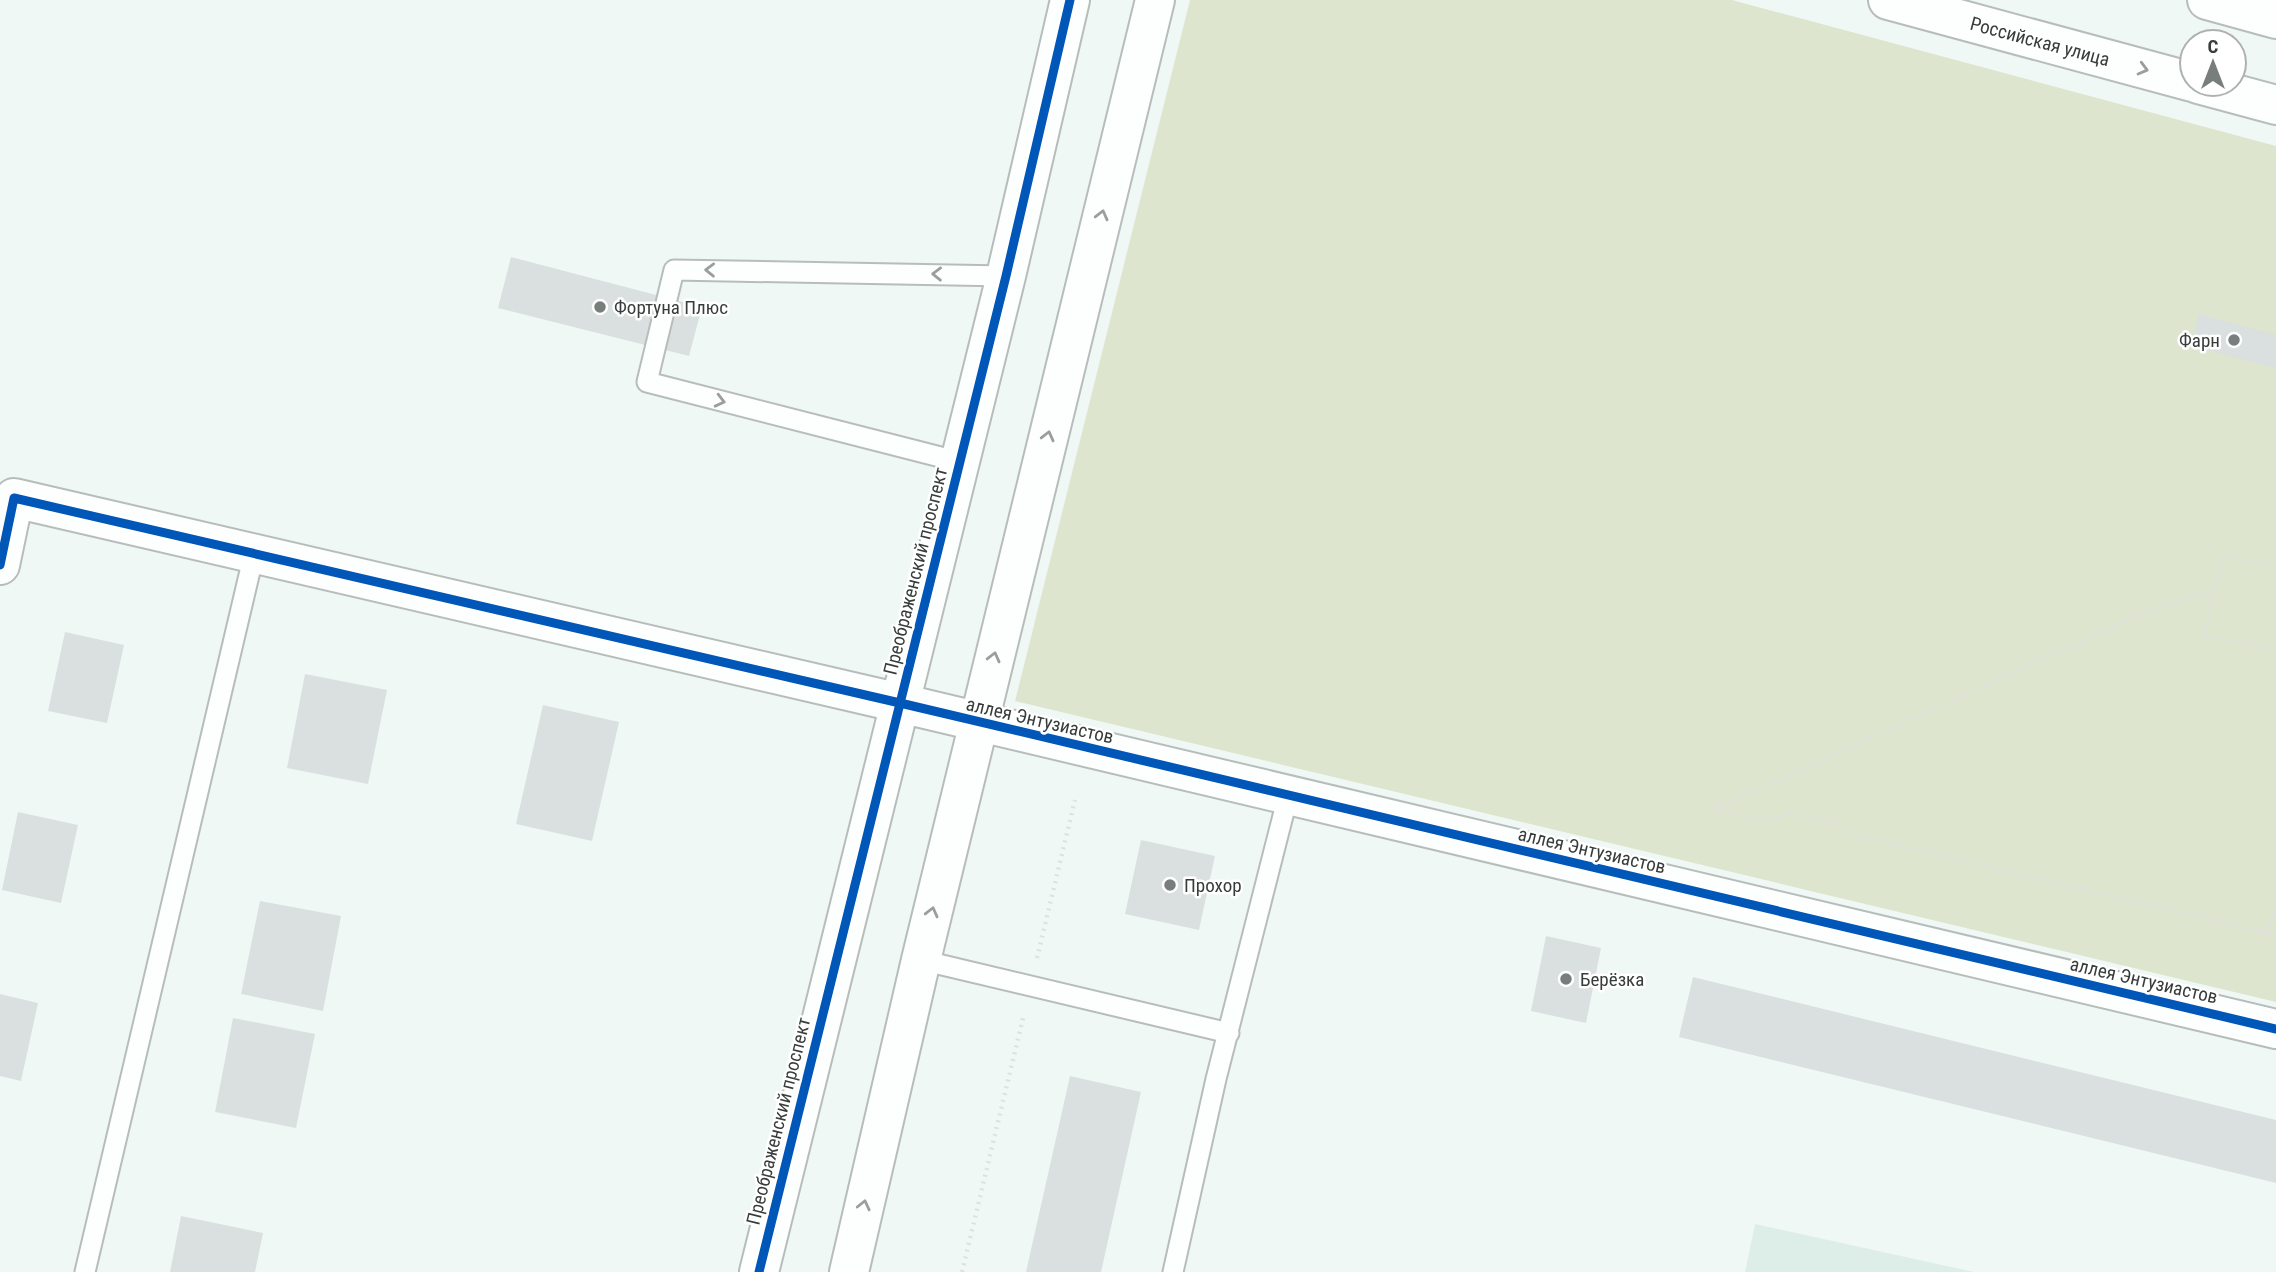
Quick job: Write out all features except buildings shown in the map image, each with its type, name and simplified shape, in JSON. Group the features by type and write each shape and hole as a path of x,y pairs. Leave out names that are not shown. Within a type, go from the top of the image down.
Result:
{"street":[{"name":"Преображенский проспект","path":"759,1272 1006,276 1070,0"},
{"path":"849,1272 978,723 1155,0"},
{"name":"Российская улица","path":"1888,0 2178,78"},
{"path":"2207,0 2276,19"},
{"path":"2248,97 2276,105"},
{"name":"аллея Энтузиастов","path":"0,565 14,498 900,703 2276,1029"}],"lane":[{"path":"960,463 647,382 674,270 1006,276"},
{"path":"85,1272 254,554"},
{"path":"1173,1272 1228,1034 1288,796"},
{"path":"921,960 1228,1034"}],"path":[{"path":"2276,567 2223,555 2203,636 2276,650"},
{"path":"2216,591 2152,609 1715,809 1765,821 1789,813 1839,822 1855,835 2276,935"},
{"path":"962,1272 1075,800"},
{"path":"2267,933 2276,902"}],"shaded area":[{"path":"1755,1224 1974,1272 1745,1272"}],"green space":[{"path":"1190,0 1732,0 2276,146 2276,1002 1015,701"}],"cycle path":[{"path":"759,1272 1006,276 1070,0"},
{"path":"0,565 14,498 900,703 2276,1029"}],"place":[{"name":"Фортуна Плюс","path":"600,307"},
{"name":"Фарн","path":"2234,340"},
{"name":"Прохор","path":"1170,885"},
{"name":"Берёзка","path":"1566,979"}]}
